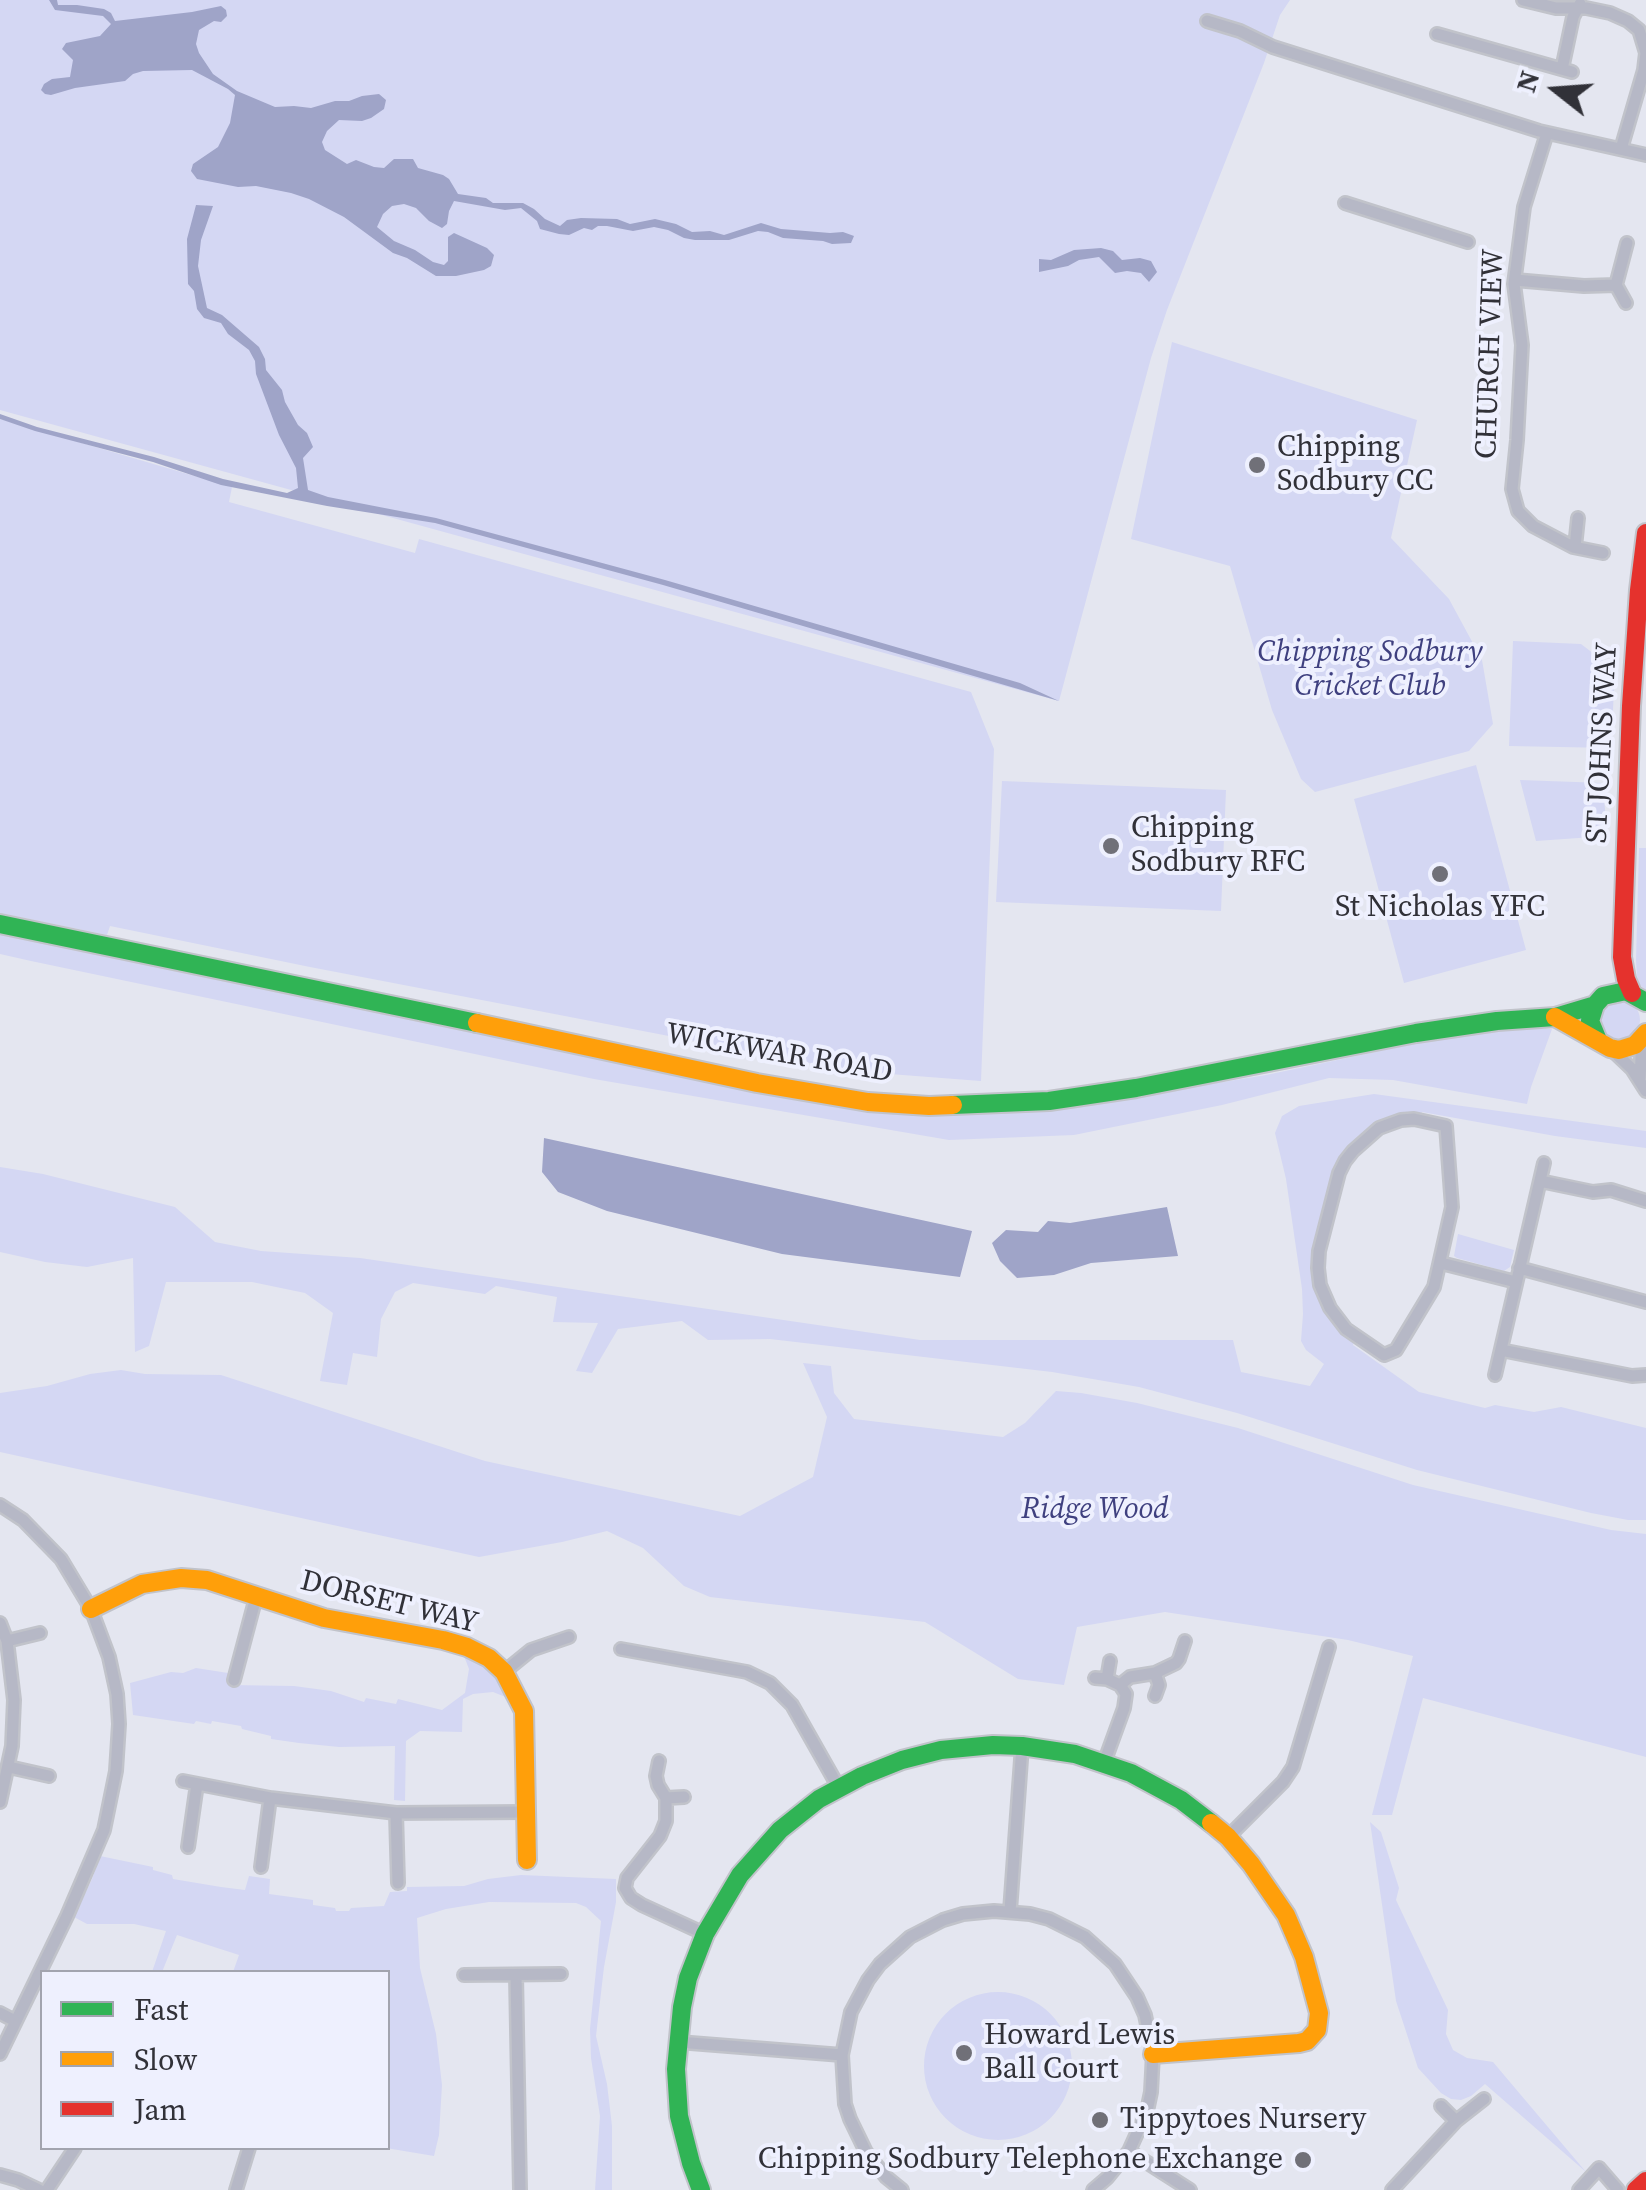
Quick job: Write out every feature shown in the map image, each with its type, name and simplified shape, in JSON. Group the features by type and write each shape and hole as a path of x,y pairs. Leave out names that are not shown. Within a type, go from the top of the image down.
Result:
{"street":[{"path":"1524,0 1556,8 1580,4 1642,28 1644,70 1620,149"},
{"path":"1437,34 1567,70 1574,18 1580,4"},
{"path":"1207,21 1273,47 1547,133 1646,156"},
{"name":"CHURCH VIEW","path":"1547,133 1524,207 1515,280 1514,299 1522,345 1513,497 1526,521 1543,533 1575,548 1603,553"},
{"path":"1344,203 1468,242"},
{"path":"1626,243 1616,285 1626,303"},
{"path":"1515,280 1616,285"},
{"path":"1575,548 1578,518"},
{"name":"ST JOHNS WAY","path":"1642,1001 1626,979 1622,957 1639,706 1639,590 1646,534"},
{"name":"WICKWAR ROAD","path":"0,924 757,1083 868,1102 929,1106 1049,1101 1199,1077 1416,1032 1555,1017 1618,990 1642,1001"},
{"name":"ST JOHNS WAY","path":"1599,1000 1622,957"},
{"path":"1599,1000 1590,1021 1603,1043 1640,1078 1646,1091"},
{"path":"1555,1017 1603,1043 1626,1049 1644,1037"},
{"path":"1640,1078 1644,1037"},
{"path":"1414,1120 1446,1126 1452,1197 1441,1263 1430,1297 1389,1355 1346,1330 1325,1298 1318,1268 1319,1251 1339,1173 1353,1151 1387,1124 1414,1120"},
{"path":"1494,1375 1544,1163"},
{"path":"1540,1181 1593,1192 1611,1190 1646,1201"},
{"path":"1441,1263 1646,1302"},
{"path":"1500,1350 1632,1376 1646,1375"},
{"path":"0,1504 24,1520 61,1559 105,1640 118,1694 118,1747 104,1830 0,2054"},
{"name":"DORSET WAY","path":"91,1609 142,1584 181,1578 208,1580 324,1618 468,1646 489,1658 504,1672 524,1711 527,1860"},
{"name":"DORSET WAY","path":"234,1680 232,1666 256,1596"},
{"path":"0,1623 7,1641 14,1700 9,1767 0,1802"},
{"path":"7,1641 40,1633"},
{"name":"DORSET WAY","path":"504,1672 531,1650 569,1637"},
{"path":"1120,1685 1130,1677 1154,1673 1180,1659 1185,1642"},
{"path":"1228,1837 1294,1766 1329,1647"},
{"path":"621,1649 746,1672 770,1683 792,1705 839,1788"},
{"path":"1104,1763 1126,1694 1120,1685 1101,1678 1110,1661"},
{"path":"1154,1673 1158,1686 1155,1696"},
{"path":"0,1725 14,1724"},
{"path":"700,2190 679,2116 676,2068 688,1978 705,1934 722,1902 758,1852 798,1814 839,1788 902,1760 941,1750 993,1745 1075,1754 1131,1773 1181,1800 1228,1837 1286,1915 1309,1971 1319,2013 1317,2030 1307,2041 1299,2043 1153,2054"},
{"path":"1010,1911 1022,1746"},
{"path":"659,1761 656,1776 666,1798 663,1830 627,1878 626,1892 642,1905 705,1934"},
{"path":"9,1767 49,1776"},
{"path":"183,1781 270,1798 396,1812 525,1812"},
{"path":"188,1847 197,1784"},
{"path":"666,1798 684,1797"},
{"path":"261,1867 270,1798"},
{"path":"396,1812 398,1883"},
{"path":"902,2190 875,2164 854,2129 843,2089 842,2055 851,2012 880,1964 910,1937 943,1920 979,1912 1010,1911 1068,1927 1093,1943 1127,1980 1145,2015 1153,2054 1147,2111 1129,2151 1094,2190"},
{"path":"516,1974 520,2190"},
{"path":"464,1975 561,1974"},
{"path":"0,2013 15,2020"},
{"path":"678,2042 842,2055"},
{"path":"1392,2190 1456,2122 1484,2099"},
{"path":"1441,2106 1456,2122"},
{"path":"47,2190 74,2150"},
{"path":"236,2190 249,2150"},
{"path":"1129,2151 1190,2190"},
{"path":"1579,2190 1599,2168 1618,2190"},
{"path":"0,2175 40,2190"},
{"path":"1636,2190 1646,2181"}],"green space":[{"path":"0,0 1290,0 1280,15 1151,358 1059,701 0,410"},
{"name":"Chipping Sodbury Cricket Club","path":"1172,342 1417,420 1391,538 1449,599 1482,660 1493,724 1469,751 1315,792 1301,779 1272,710 1230,566 1131,539"},
{"path":"0,419 232,487 229,502 415,553 419,539 971,692 994,749 981,1081 851,1071 110,926 107,935 0,913"},
{"path":"1513,641 1581,644 1615,670 1611,748 1509,746"},
{"name":"St Nicholas YFC","path":"1476,765 1526,950 1404,983 1354,799"},
{"path":"1520,780 1603,783 1607,836 1536,841"},
{"name":"Chipping Sodbury RFC","path":"1002,781 1226,790 1221,911 996,902"},
{"path":"1639,848 1646,848 1646,991 1637,976 1636,961"},
{"path":"0,933 826,1104 928,1115 1050,1110 1266,1075 1437,1039 1512,1028 1552,1029 1527,1104 1393,1080 1329,1078 1222,1105 1074,1135 949,1140 594,1079 31,961 0,954"},
{"path":"1619,999 1634,1005 1640,1020 1634,1035 1619,1041 1604,1035 1598,1020 1604,1005"},
{"path":"1374,1094 1646,1131 1646,1148 1422,1112 1382,1121 1357,1137 1342,1157 1313,1265 1319,1297 1339,1330 1353,1345 1419,1392 1485,1408 1495,1405 1534,1412 1561,1407 1646,1428 1646,1520 1591,1513 1417,1470 1237,1413 1139,1387 1052,1372 770,1339 708,1340 682,1321 618,1329 592,1373 576,1371 598,1323 553,1322 557,1297 496,1286 485,1294 413,1283 395,1292 381,1319 377,1357 353,1353 347,1385 320,1381 333,1313 305,1293 252,1282 166,1282 149,1346 135,1352 133,1258 87,1267 0,1252 0,1167 175,1207 215,1242 261,1251 360,1258 920,1340 1233,1340 1241,1372 1310,1386 1324,1364 1301,1341 1302,1289 1275,1133 1282,1116 1299,1106"},
{"path":"1458,1234 1514,1250 1510,1267 1504,1271 1457,1258 1454,1256"},
{"name":"Ridge Wood","path":"803,1363 831,1366 834,1393 854,1419 1003,1437 1025,1423 1056,1391 1081,1393 1238,1428 1413,1485 1611,1530 1646,1534 1646,1757 1423,1698 1392,1815 1372,1815 1413,1656 1348,1640 1165,1612 1077,1627 1064,1685 1018,1679 925,1622 710,1597 684,1586 643,1548 607,1531 479,1557 0,1452 0,1393 121,1370 221,1375 485,1461 740,1516 813,1477 827,1417"},
{"path":"464,1656 496,1676 508,1698 493,1692 473,1694 463,1699 462,1732 420,1731 406,1741 405,1801 394,1800 395,1746 299,1743 212,1721 194,1724 133,1715 130,1683 196,1668 228,1673 229,1685 294,1686 331,1691 364,1702 366,1698 396,1704 398,1699 442,1710 465,1693 469,1669"},
{"path":"1370,1822 1381,1832 1399,1888 1396,1900 1448,2010 1446,2034 1453,2050 1467,2058 1493,2062 1586,2172 1485,2084 1471,2096 1451,2099 1418,2068 1396,2001"},
{"path":"100,1856 153,1867 173,1879 221,1887 245,1890 249,1876 270,1879 269,1894 313,1900 313,1905 349,1911 384,1906 390,1892 407,1891 407,1887 464,1886 521,1875 616,1879 596,2036 612,2126 612,2190 595,2190 600,2116 590,2029 601,1921 586,1907 576,1903 489,1902 417,1918 420,1968 436,2034 442,2085 434,2156 390,2149 390,1970 234,1970 239,1955 177,1935 163,1970 153,1970 166,1931 134,1924 87,1924 74,1917"},
{"path":"998,1992 1026,1998 1050,2014 1066,2038 1072,2066 1066,2094 1050,2118 1026,2134 998,2140 970,2134 946,2118 930,2094 924,2066 930,2038 946,2014 970,1998"}],"shaded area":[{"path":"49,0 57,0 58,5 104,9 115,21 221,6 227,16 199,30 196,44 213,74 237,91 275,107 311,108 379,94 386,100 384,109 371,118 339,120 327,131 322,142 325,150 347,164 356,160 384,168 394,159 413,159 418,168 449,179 458,194 486,198 493,203 523,203 560,226 567,220 581,218 617,219 630,224 655,219 692,232 724,235 761,223 781,229 854,236 851,243 832,244 758,231 729,240 695,240 654,227 633,231 607,226 584,228 569,235 540,229 537,221 521,208 505,210 454,201 442,228 416,208 392,206 377,227 433,262 444,265 448,261 448,237 454,233 494,255 491,266 484,270 436,276 309,199 256,186 238,187 197,179 191,171 193,164 218,147 230,123 235,95 192,70 143,71 125,81 45,94 41,90 44,84 70,77 73,60 62,49 66,43 100,36 111,24 103,16 55,10"},
{"path":"196,205 213,206 201,240 198,266 207,308 222,315 259,347 266,370 282,390 298,425 307,433 313,447 303,458 308,490 436,518 665,580 1020,683 1059,701 435,523 221,485 0,419 0,414 223,479 287,493 298,488 296,468 279,435 249,350 228,334 221,323 204,318 197,309 194,291 188,284 187,239"},
{"path":"1074,250 1113,251 1122,260 1151,261 1157,272 1149,282 1141,273 1115,273 1099,257 1039,272 1039,259 1051,260"},
{"path":"544,1138 972,1231 960,1277 782,1254 607,1211 558,1192 542,1172"},
{"path":"1167,1207 1178,1256 1091,1263 1054,1275 1017,1278 1000,1261 992,1243 1006,1230 1038,1232 1048,1221 1070,1223"}],"traffic: fast":[{"path":"0,924 477,1023"},
{"path":"1597,1038 1590,1021 1603,996 1626,991 1646,1002"},
{"path":"953,1105 1049,1101 1136,1088 1416,1033 1555,1017 1595,1005"},
{"path":"701,2190 679,2116 676,2069 688,1978 705,1934 740,1875 780,1830 819,1799 902,1760 941,1750 1022,1746 1075,1754 1131,1773 1181,1800 1211,1823"}],"traffic: slow":[{"path":"1555,1017 1619,1050 1635,1045 1646,1033"},
{"path":"477,1023 757,1083 868,1102 953,1105"},
{"path":"91,1609 142,1584 181,1578 207,1580 324,1618 443,1640 489,1658 504,1672 524,1711 527,1860"},
{"path":"1153,2054 1299,2043 1307,2041 1317,2030 1319,2013 1304,1957 1286,1915 1251,1864 1211,1823"}],"traffic: jam":[{"path":"1632,993 1622,957 1631,706 1646,533"},
{"path":"1636,2190 1646,2181"}],"place":[{"name":"Chipping Sodbury CC","path":"1257,465"},
{"name":"Chipping Sodbury RFC","path":"1111,846"},
{"name":"St Nicholas YFC","path":"1440,874"},
{"name":"Howard Lewis Ball Court","path":"964,2053"},
{"name":"Tippytoes Nursery","path":"1100,2120"},
{"name":"Chipping Sodbury Telephone Exchange","path":"1303,2160"}]}
